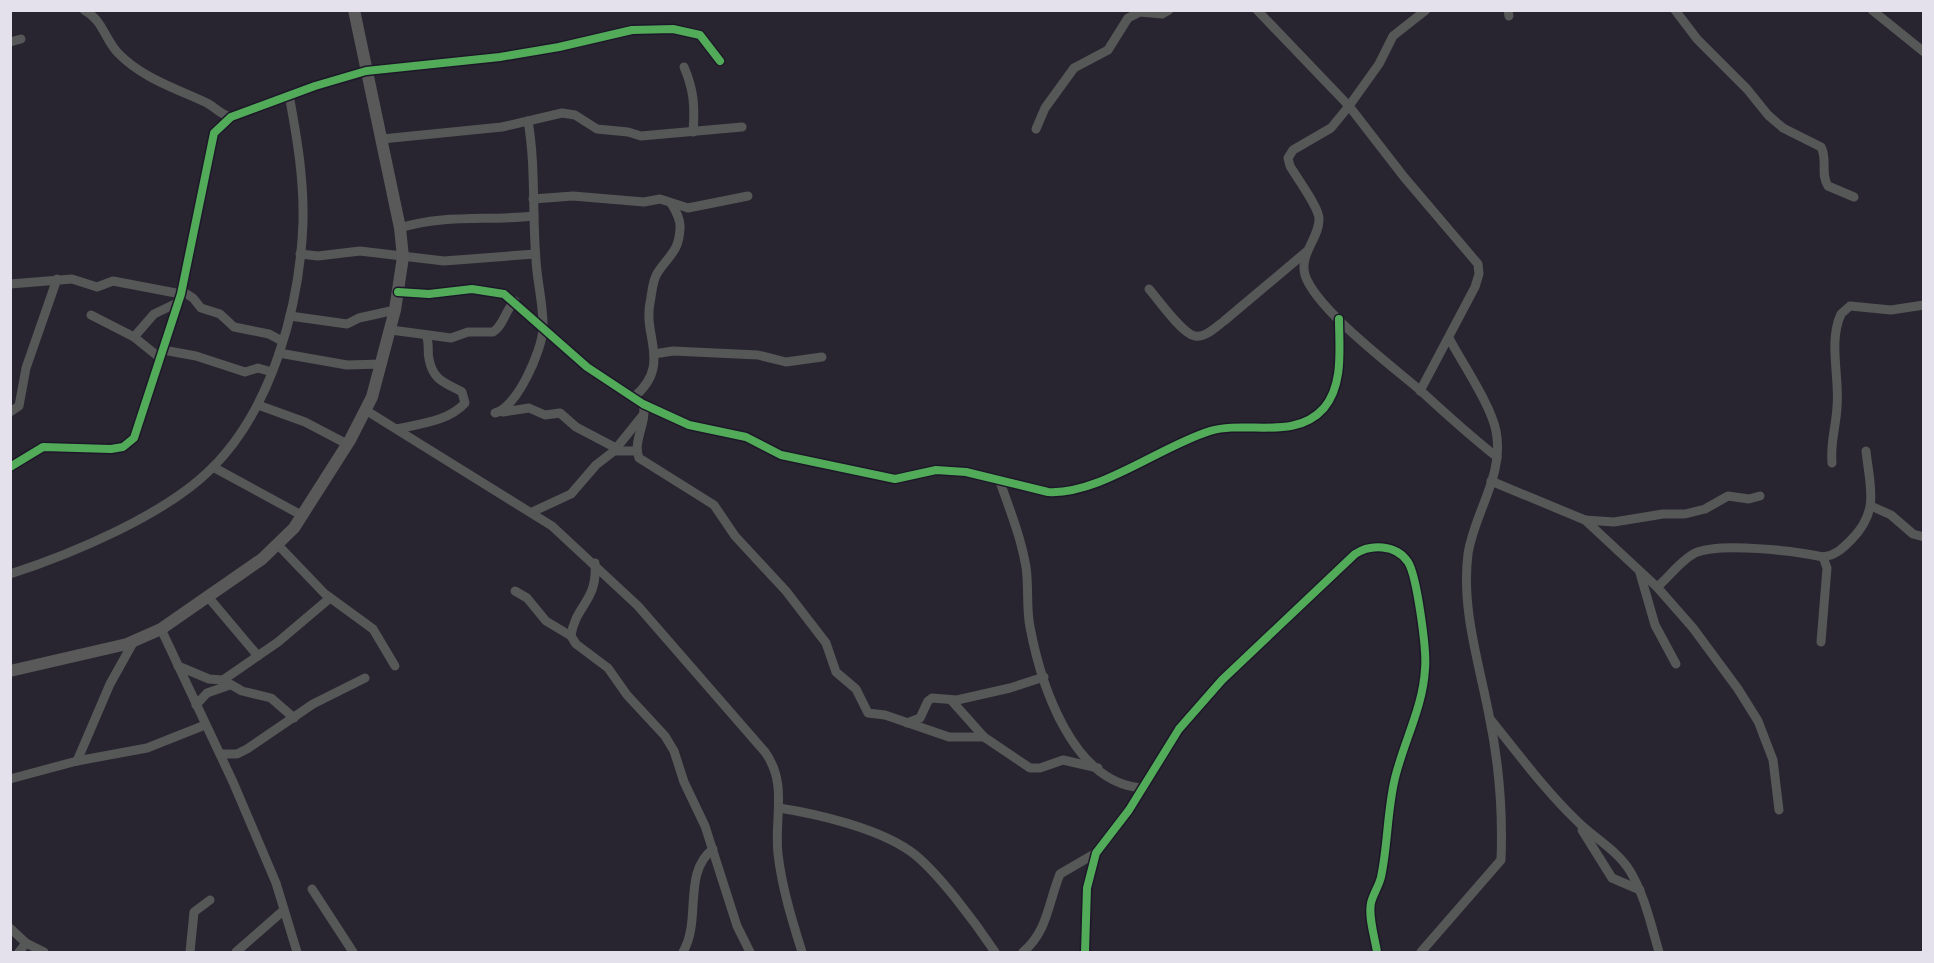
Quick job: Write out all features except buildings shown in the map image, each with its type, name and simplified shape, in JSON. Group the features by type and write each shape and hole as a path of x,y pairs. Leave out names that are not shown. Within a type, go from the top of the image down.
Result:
{"street":[{"path":"84,10 94,16 118,53 131,64 210,105 222,115 231,117"},
{"path":"11,668 134,641 161,629 209,598 278,545 303,516 367,411 391,330 403,257 400,228 354,10"},
{"path":"1036,129 1045,108 1074,68 1108,50 1128,18 1140,12 1162,14 1169,10"},
{"path":"1257,10 1349,106 1404,177 1478,264 1479,274 1475,287 1420,391"},
{"path":"1426,10 1394,36 1379,64 1331,128 1293,150 1288,158 1288,163 1318,214 1318,225 1306,252 1305,273 1309,283 1339,319 1468,435 1497,457"},
{"path":"1675,10 1697,39 1748,89 1768,115 1783,128 1821,147 1824,157 1824,176 1828,186 1854,197"},
{"path":"1872,10 1923,52"},
{"path":"10,467 43,447 97,449 123,447 129,444 138,431 181,296 214,133 231,117 289,95 366,71 500,57 559,47 632,30 692,32 705,39 720,61"},
{"path":"10,42 21,39"},
{"path":"684,67 692,86 693,132"},
{"path":"10,574 72,551 144,516 178,496 213,467 239,436 258,405 279,353 290,316 300,254 302,185 289,95"},
{"path":"382,139 493,129 562,113 575,115 597,129 641,136 742,127"},
{"path":"528,121 532,142 535,255 543,329 525,383 499,413 529,408 545,415 560,413 576,427 616,450 637,451"},
{"path":"533,199 573,196 644,202 656,198 688,208 748,196"},
{"path":"634,398 648,383 654,354 649,309 655,278 673,256 680,230 680,222 671,203"},
{"path":"400,228 435,220 534,216"},
{"path":"300,254 318,256 360,251 444,261 535,255"},
{"path":"1149,289 1175,320 1197,336 1211,331 1224,321 1306,252"},
{"path":"10,412 19,406 26,368 57,279"},
{"path":"10,284 57,279 80,280 97,287 111,281 130,282 193,298 201,308 220,314 234,327 269,334 282,341"},
{"path":"398,292 429,294 472,289 504,294 515,301 543,329 600,378 634,398 644,408 689,425 746,437 781,455 895,479 946,470 999,479 1048,492 1073,492 1183,441 1213,430 1284,427 1307,420 1323,410 1335,386 1339,368 1339,319"},
{"path":"134,337 154,314 181,296"},
{"path":"391,330 451,338 468,332 493,332 501,325 506,312 515,301"},
{"path":"1832,463 1831,441 1837,408 1835,357 1841,314 1850,306 1891,310 1923,305"},
{"path":"290,316 347,324 359,318 395,310"},
{"path":"91,315 161,354 196,356 245,372 258,368 272,372"},
{"path":"397,429 453,414 465,403 462,392 444,384 435,372 429,359 426,335"},
{"path":"1421,952 1501,860 1500,780 1490,718 1468,615 1467,571 1468,552 1497,457 1496,429 1449,338"},
{"path":"654,354 673,351 758,355 786,362 822,357"},
{"path":"279,353 340,364 382,364"},
{"path":"258,405 305,422 347,444"},
{"path":"532,512 571,494 596,465 616,450 644,408"},
{"path":"644,408 637,451 644,462 714,505 735,536 786,591 826,643 836,672 856,689 868,713 885,715 949,737 984,738"},
{"path":"367,411 532,512 595,563 666,637 765,752 778,774 778,851 782,879 802,952"},
{"path":"1657,587 1689,557 1702,551 1773,550 1823,557 1838,552 1861,530 1870,513 1866,451"},
{"path":"213,467 303,516"},
{"path":"999,479 1026,567 1030,625 1044,677 1061,725 1098,768 1116,782 1130,787 1144,788"},
{"path":"1491,481 1585,520 1657,587 1707,645 1758,721 1773,760 1779,810"},
{"path":"1585,520 1624,521 1663,514 1685,514 1705,508 1728,496 1749,499 1760,496"},
{"path":"1871,506 1891,515 1913,534 1923,537"},
{"path":"278,545 330,598 373,629 395,666"},
{"path":"1085,952 1087,888 1096,853 1144,788 1179,729 1244,658 1355,554 1370,546 1395,551 1407,561 1415,584 1426,667 1421,701 1410,724 1395,778 1386,821 1381,879 1371,904 1377,952"},
{"path":"1821,642 1827,568 1823,557"},
{"path":"571,636 576,619 594,588 595,563"},
{"path":"1640,571 1654,625 1676,664"},
{"path":"515,591 527,598 540,616 571,636 576,644 602,662 627,695 665,736 679,762 684,782 713,849 736,926 750,952"},
{"path":"209,598 258,656"},
{"path":"196,705 206,694 226,682 330,598"},
{"path":"161,629 220,754 272,873 297,952"},
{"path":"77,761 110,684 134,641"},
{"path":"178,666 209,679 226,682 271,698 294,718"},
{"path":"907,723 920,718 929,699 951,700 1010,688 1044,677"},
{"path":"220,754 237,754 247,749 313,704 365,678"},
{"path":"951,700 984,738 1030,768 1040,768 1063,760 1098,768"},
{"path":"1490,718 1524,765 1578,823 1619,856 1640,890 1659,952"},
{"path":"10,780 77,761 147,748 205,725"},
{"path":"779,808 834,819 910,851 953,897 995,952"},
{"path":"1578,823 1612,878 1640,890"},
{"path":"683,952 691,934 695,903 695,872 700,862 713,849"},
{"path":"1023,952 1034,943 1043,928 1060,874 1096,853"},
{"path":"312,889 353,952"},
{"path":"190,952 194,912 210,900"},
{"path":"237,952 284,910"},
{"path":"10,928 26,943 44,952"},
{"path":"19,952 26,943"}],"cycle path":[{"path":"10,467 43,447 111,449 123,447 134,438 181,294 214,133 231,117 315,86 366,71 500,57 559,47 632,30 673,29 700,35 720,61"},
{"path":"398,292 429,294 472,289 504,294 587,367 643,404 689,425 746,437 781,455 895,479 936,470 966,472 1048,492 1068,491 1088,486 1190,438 1210,431 1239,427 1285,427 1312,418 1324,408 1335,388 1340,354 1339,319"},
{"path":"1085,952 1087,888 1096,853 1129,810 1179,729 1222,680 1355,554 1368,548 1383,547 1403,556 1411,570 1423,631 1425,669 1421,697 1392,790 1381,877 1371,903 1371,921 1377,952"}]}
